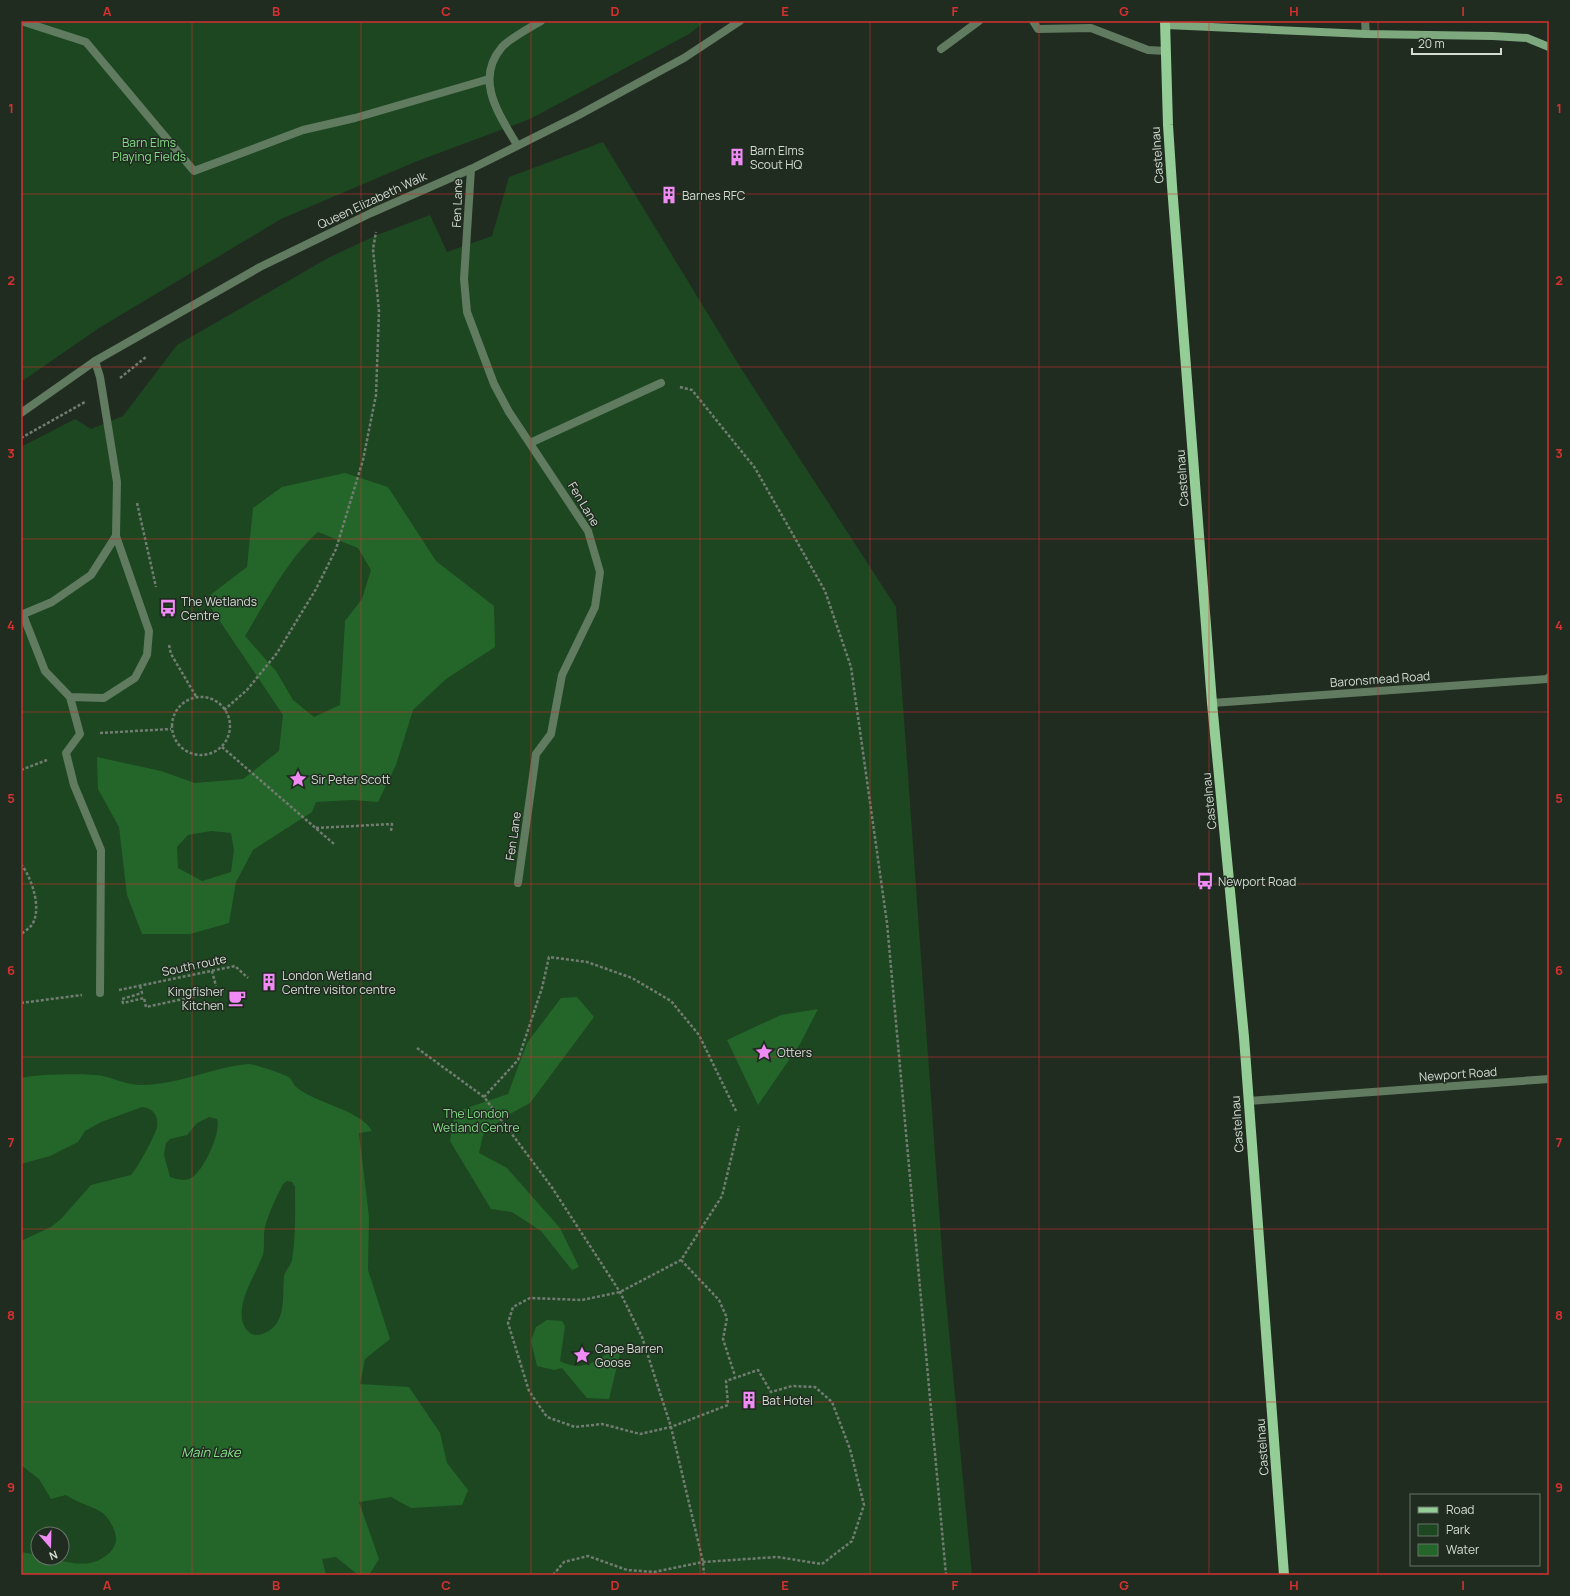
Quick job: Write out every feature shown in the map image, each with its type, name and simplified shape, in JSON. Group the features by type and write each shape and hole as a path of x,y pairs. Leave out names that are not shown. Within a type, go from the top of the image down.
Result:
{"main road":[{"name":"Castelnau","path":"1165,23 1172,178 1212,703 1249,1101 1284,1575"}],"street":[{"path":"21,21 86,42 194,171 303,130 355,118 489,79"},
{"path":"517,145 492,99 488,73 502,46 541,21"},
{"name":"Queen Elizabeth Walk","path":"21,413 95,361 260,267 371,213 470,169 517,145 684,58 740,21"},
{"path":"940,49 980,21"},
{"path":"1033,21 1038,28 1091,28 1148,50 1166,51"},
{"path":"1365,21 1366,34"},
{"path":"1165,23 1366,34 1527,38 1549,47"},
{"name":"Fen Lane","path":"470,169 464,279 467,312 494,384 509,412 588,531 600,572 595,607 562,675 551,734 536,754 518,883"},
{"path":"70,697 104,698 135,678 147,655 148,631 116,536 117,482 100,377 95,361"},
{"path":"530,443 661,383"},
{"path":"100,993 101,850 74,785 66,753 80,734 70,697 45,671 22,615 52,602 91,575 116,536"},
{"name":"Baronsmead Road","path":"1212,703 1547,679 1549,677"},
{"name":"Newport Road","path":"1249,1101 1549,1079"}],"path":[{"path":"224,710 247,690 277,653 316,589 336,549 363,460 376,395 379,310 373,249 377,235 371,213"},
{"path":"661,383 692,390 755,468 825,591 851,667 887,923 946,1575"},
{"path":"197,698 211,699 221,705 229,717 230,731 222,746 211,752 196,754 184,750 176,742 172,729 173,714 182,703 197,698"},
{"path":"80,734 172,729"},
{"path":"222,746 334,844"},
{"path":"21,770 66,753"},
{"path":"316,828 392,824 391,831"},
{"path":"21,864 27,872 37,903 32,925 21,934"},
{"path":"484,1097 518,1060 542,988 549,957 587,962 632,978 671,1001 699,1035 736,1111"},
{"name":"South route","path":"225,990 146,1007 144,998 124,1003 122,999 142,994 140,986 235,966 248,978"},
{"path":"212,971 216,986"},
{"path":"417,1048 484,1097 551,1186 620,1292 642,1337 671,1427 703,1562 704,1575"},
{"path":"553,1575 564,1562 588,1556 627,1570 654,1572 703,1562 777,1557 822,1564 852,1541 864,1505 850,1449 832,1402 815,1387 792,1386 771,1392 758,1370 735,1376 726,1381 728,1405 671,1427 640,1434 602,1424 575,1427 547,1417 529,1391 508,1323 514,1307 530,1298 582,1300 620,1292 681,1260 722,1196 739,1126"},
{"path":"681,1260 719,1300 727,1318 723,1339 735,1376"}],"green space":[{"name":"Barn Elms Playing Fields","path":"21,21 706,21 689,34 530,119 415,162 281,219 99,328 21,382"},
{"name":"The London Wetland Centre","path":"603,142 742,370 896,607 944,1279 972,1575 21,1575 21,447 75,419 91,429 123,416 177,345 328,258 377,235 430,215 447,252 492,236 509,177"}],"water":[{"path":"345,473 388,487 436,561 494,606 495,647 446,679 413,710 396,765 378,802 353,800 316,802 312,812 253,850 236,882 229,923 190,934 142,934 127,895 119,827 98,789 97,757 161,771 195,783 243,779 279,751 283,715 205,599 247,567 253,508 282,487","holes":["318,532 358,548 371,570 362,599 345,621 340,705 314,717 293,700 276,671 245,636 288,567","211,831 231,833 234,850 231,872 202,881 178,868 177,847 188,835"]},
{"path":"577,997 594,1017 530,1103 506,1116 483,1135 479,1153 507,1168 560,1228 579,1267 572,1270 541,1231 512,1212 491,1209 450,1141 455,1112 508,1094 527,1043 561,998"},
{"path":"818,1009 800,1044 758,1105 727,1040 781,1015"},
{"name":"Main Lake","path":"249,1064 287,1076 291,1079 295,1086 304,1092 314,1098 358,1117 366,1123 372,1131 359,1133 369,1217 368,1270 390,1339 365,1359 360,1384 409,1387 440,1433 447,1463 468,1490 462,1505 411,1508 391,1497 359,1502 379,1559 369,1575 358,1575 336,1557 322,1559 326,1575 21,1575 21,1552 30,1554 30,1566 70,1566 70,1562 83,1564 92,1563 100,1560 111,1551 115,1545 116,1538 113,1526 104,1514 66,1495 51,1499 39,1479 21,1465 21,1241 51,1227 61,1219 91,1185 131,1175 150,1144 156,1131 157,1119 152,1111 142,1107 101,1122 85,1131 78,1142 50,1156 21,1164 21,1078 50,1075 86,1074 103,1076 127,1083 141,1085 168,1082","holes":["209,1117 217,1119 218,1125 214,1143 200,1170 194,1176 186,1180 170,1177 164,1155 166,1143 170,1139 187,1135 197,1123","287,1181 292,1182 295,1187 295,1233 292,1260 284,1277 281,1315 278,1321 267,1332 254,1335 248,1331 243,1323 242,1306 263,1254 264,1230 275,1200 283,1184"]},
{"path":"547,1320 562,1321 565,1326 560,1361 576,1366 583,1366 596,1361 616,1347 620,1354 609,1399 587,1398 562,1368 554,1370 537,1366 531,1341 536,1327"}],"place":[{"name":"Barn Elms Scout HQ","path":"737,157"},
{"name":"Barnes RFC","path":"669,195"},
{"name":"The Wetlands Centre","path":"168,608"},
{"name":"Sir Peter Scott","path":"298,779"},
{"name":"Newport Road","path":"1205,881"},
{"name":"London Wetland Centre visitor centre","path":"269,982"},
{"name":"Kingfisher Kitchen","path":"237,998"},
{"name":"Otters","path":"764,1052"},
{"name":"Cape Barren Goose","path":"582,1355"},
{"name":"Bat Hotel","path":"749,1400"}]}
